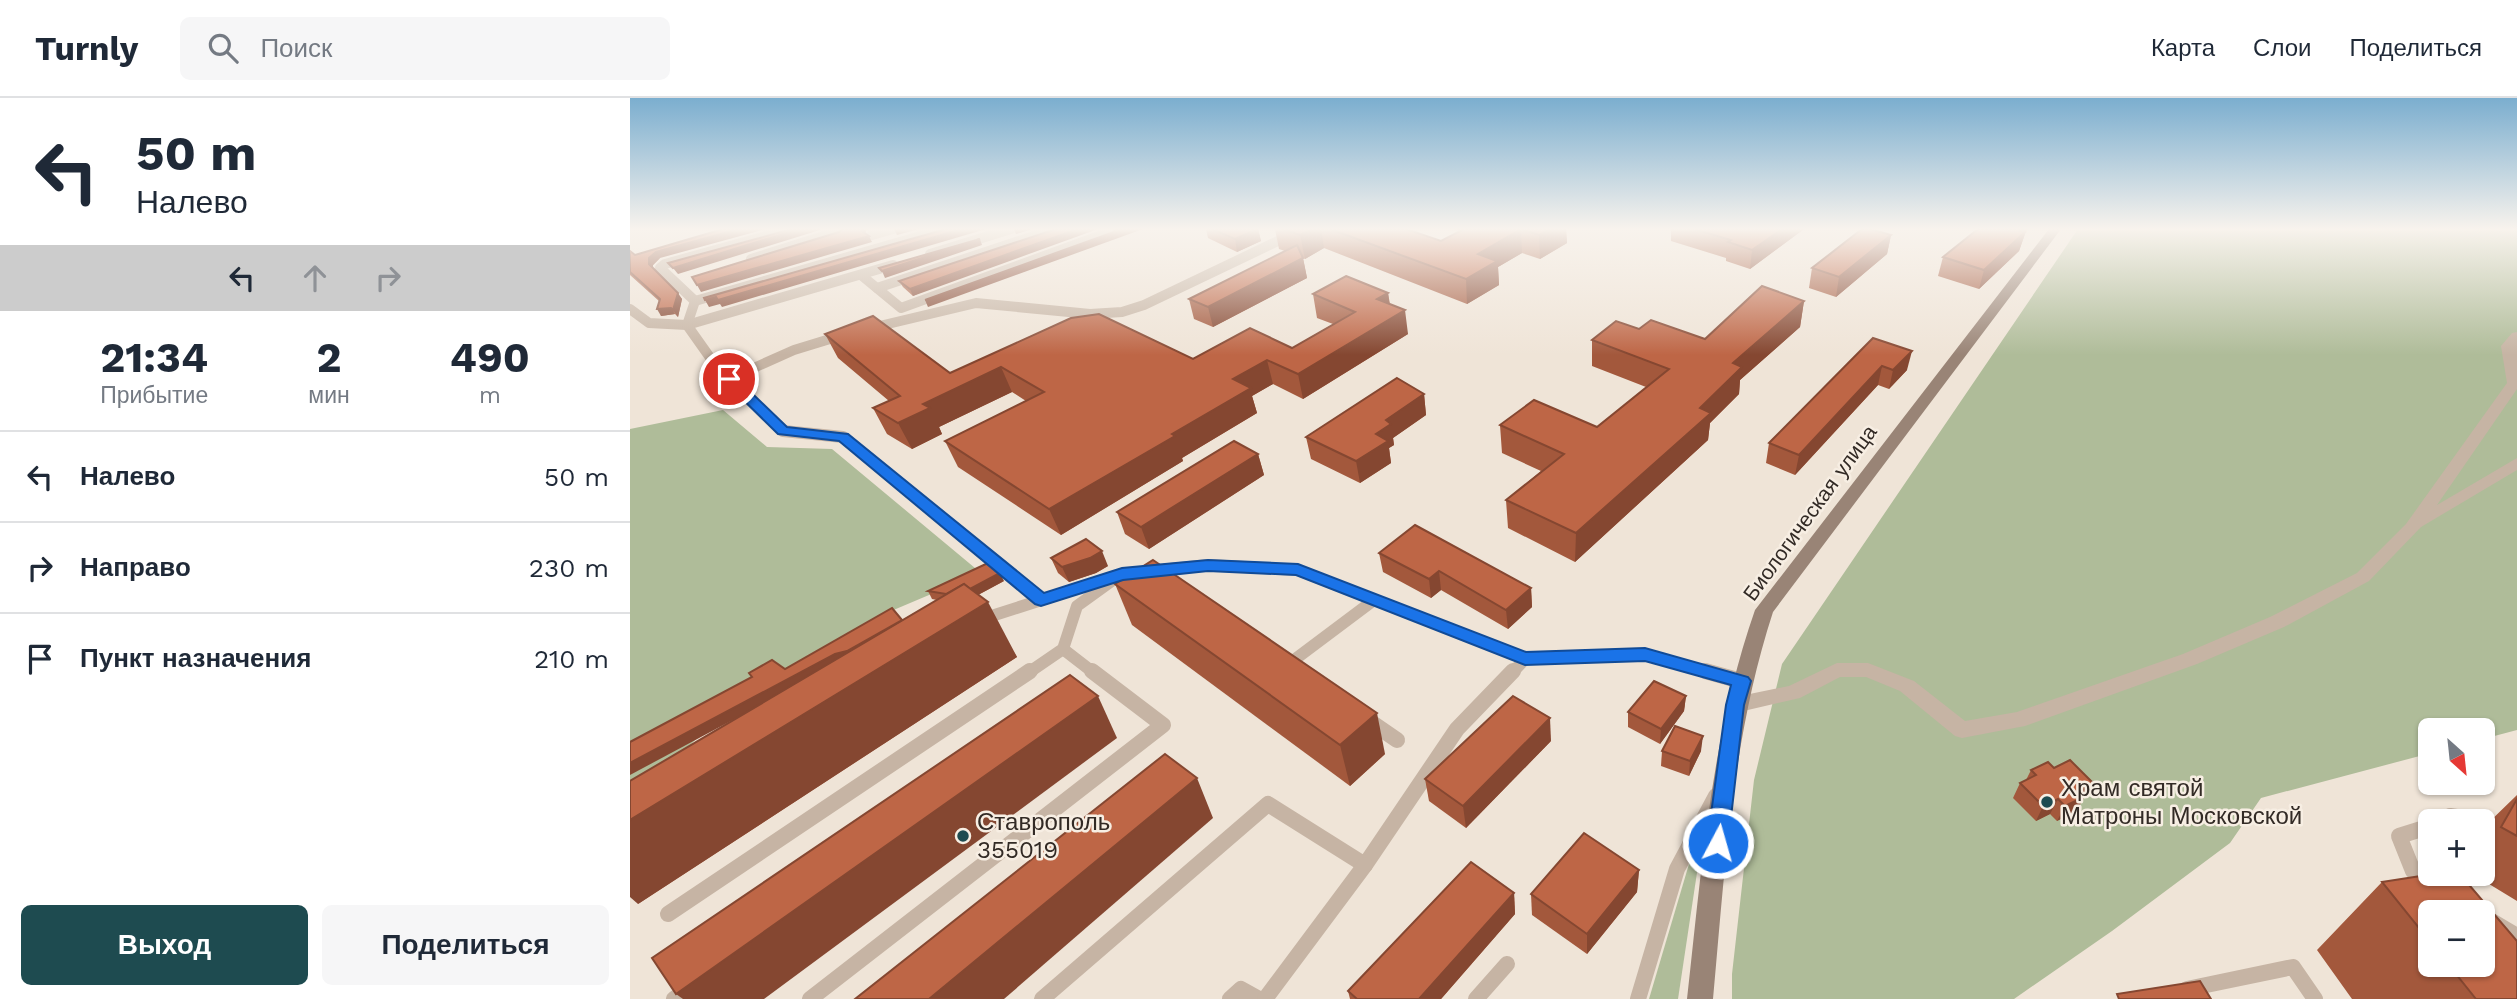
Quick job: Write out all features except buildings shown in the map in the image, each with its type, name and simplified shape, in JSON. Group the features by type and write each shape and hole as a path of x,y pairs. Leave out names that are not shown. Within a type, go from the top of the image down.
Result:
{"street":[{"name":"Биологическая улица","path":"1700,999 1735,705 1764,610 2023,271"},
{"path":"1735,705 1793,693 1837,670 1868,670 1907,686 1962,730 2018,720 2190,659 2277,622 2364,577 2412,528 2514,383 2508,346 2517,336"},
{"path":"2412,528 2481,482 2517,463"}],"lane":[{"path":"664,271 695,301"},
{"path":"695,301 799,271"},
{"path":"630,309 649,323 687,325 873,271"},
{"path":"877,288 928,271"},
{"path":"861,275 901,308 1003,271"},
{"path":"862,330 976,303 1090,314 1122,312 1213,271"},
{"path":"678,282 690,278"},
{"path":"687,325 695,301"},
{"path":"687,325 716,366 783,431 843,437 1041,600"},
{"path":"729,379 794,350 850,333"},
{"path":"965,624 1122,574 1208,565 1298,570 1525,659 1645,654 1741,681"},
{"path":"668,914 1063,649 1077,606 1122,574"},
{"path":"1286,666 1374,600"},
{"path":"810,999 1163,725 1103,687 1063,649"},
{"path":"1265,999 1365,865 1457,729 1525,659"},
{"path":"1353,710 1397,740"},
{"path":"1638,999 1677,869 1725,780"},
{"path":"1042,999 1268,804 1365,865"},
{"path":"2418,830 2399,836 2413,870 2418,873"},
{"path":"2437,886 2454,897"},
{"path":"2495,924 2517,936"},
{"path":"2495,931 2517,954"},
{"path":"1476,999 1507,964"},
{"path":"2175,991 2293,967 2315,999"},
{"path":"674,999 708,975"},
{"path":"1230,999 1241,989 1259,999"}],"green space":[{"path":"2049,271 2517,271 2517,730 2496,736 2496,718 2418,718 2418,756 2261,798 2230,843 2112,931 2014,999 1732,999 1732,974 1754,780 1782,664"},
{"path":"723,410 767,447 832,449 981,573 877,617 801,681 773,660 665,771 630,784 630,429"},
{"path":"1693,862 1698,866 1678,999 1649,999 1689,864"}],"place":[{"name":"Храм святой Матроны Московской","path":"2047,802"},
{"name":"Ставрополь 355019","path":"963,836"}],"route":[{"path":"729,379 783,431 843,437 1041,600 1122,574 1208,565 1298,570 1525,659 1645,654 1741,681 1735,705 1718,843"}]}
